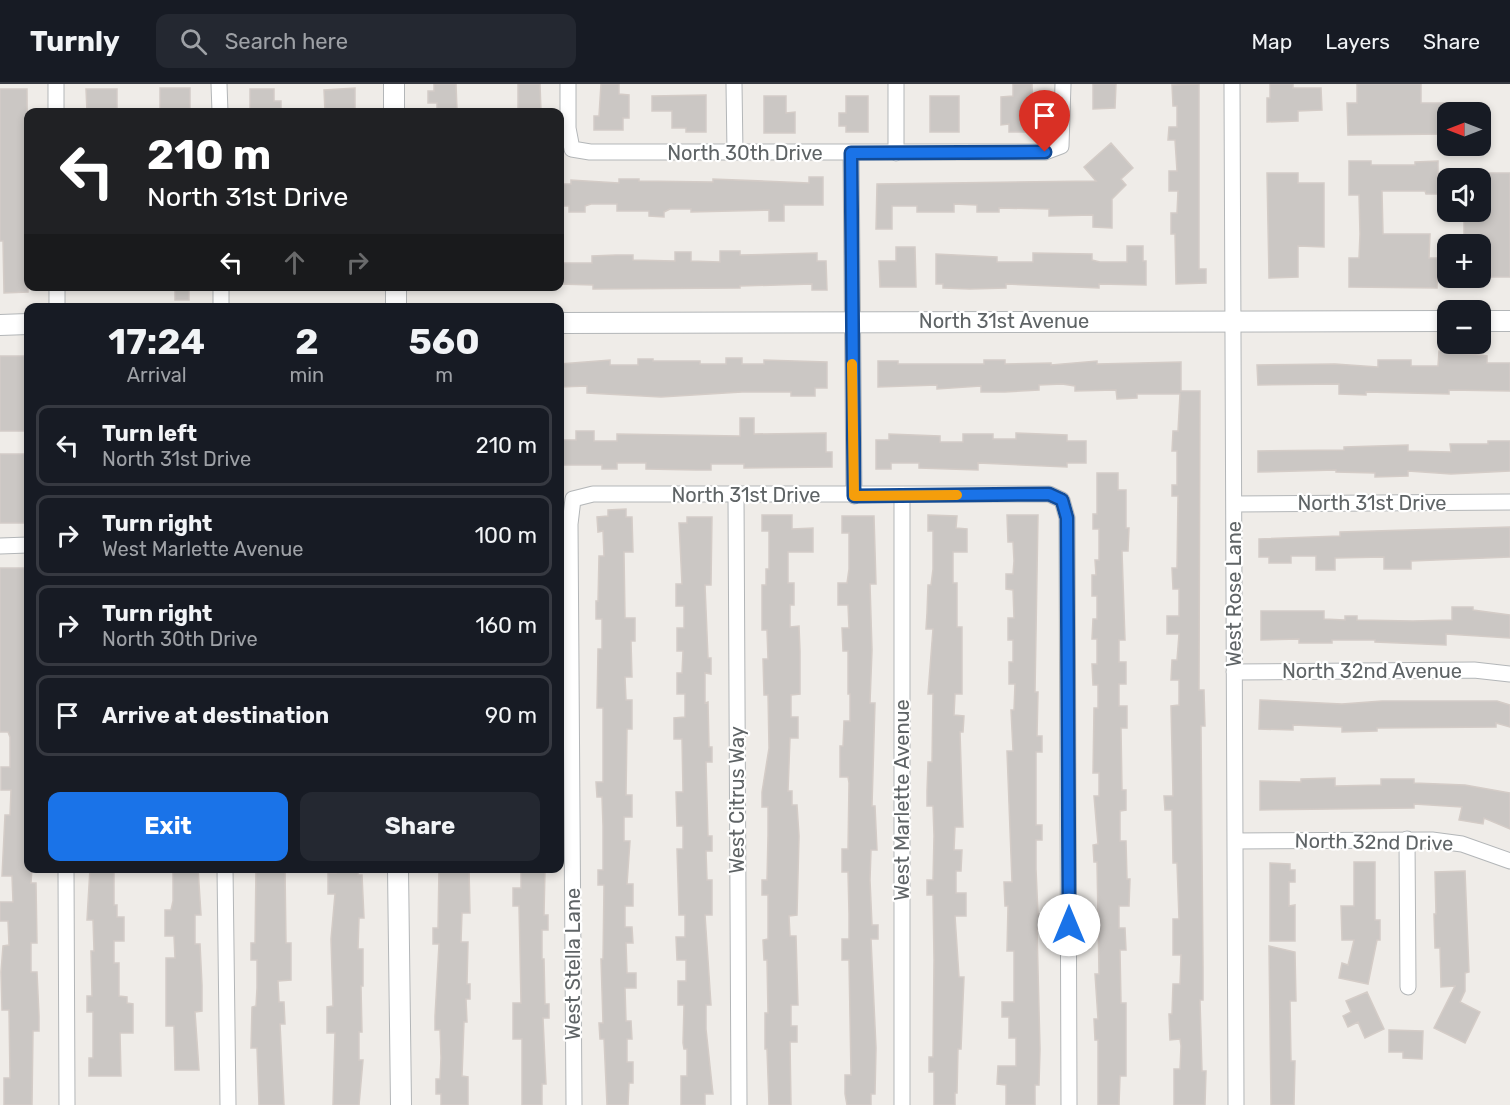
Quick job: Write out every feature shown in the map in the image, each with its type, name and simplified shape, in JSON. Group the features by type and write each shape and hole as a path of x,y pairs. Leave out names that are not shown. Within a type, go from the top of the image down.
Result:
{"street":[{"path":"56,84 56,108"},
{"path":"219,84 220,108"},
{"path":"394,84 394,108"},
{"name":"North 30th Drive","path":"568,84 568,128 573,149 590,152 851,153 1045,152 1060,146 1063,84"},
{"path":"734,84 735,152"},
{"path":"896,84 896,153"},
{"name":"West Rose Lane","path":"1232,84 1236,1105"},
{"path":"851,153 854,496"},
{"name":"North 31st Avenue","path":"564,322 1232,319 1437,321"},
{"path":"1491,321 1510,321"},
{"path":"0,325 24,324"},
{"name":"North 31st Drive","path":"573,499 593,494 854,496 1049,494 1062,500 1068,530 1069,1105"},
{"name":"West Citrus Way","path":"736,495 739,1105"},
{"name":"West Marlette Avenue","path":"902,496 902,1105"},
{"name":"West Stella Lane","path":"573,499 570,536 574,1105"},
{"name":"North 31st Drive","path":"1234,504 1510,502"},
{"path":"0,546 24,545"},
{"name":"North 32nd Avenue","path":"1234,672 1474,670 1510,674"},
{"path":"1407,839 1408,987"},
{"name":"North 32nd Drive","path":"1235,841 1407,839 1462,844 1510,861"},
{"path":"66,873 67,1105"},
{"path":"225,873 228,1105"},
{"path":"398,873 401,1105"}],"building":[{"path":"434,84 456,84 457,108 437,108 437,103 428,103 428,91 434,91"},
{"path":"518,84 540,84 541,108 518,108"},
{"path":"601,84 619,84 619,94 629,95 629,118 623,118 623,130 594,130 594,116 599,116"},
{"path":"1013,84 1032,84 1033,116 1038,116 1038,132 1009,132 1009,124 1001,125 1001,97 1013,96"},
{"path":"1093,84 1116,84 1115,108 1093,109"},
{"path":"1199,84 1199,269 1206,269 1206,283 1176,284 1175,234 1171,234 1171,213 1177,213 1178,191 1169,191 1169,171 1177,171 1175,140 1168,140 1169,127 1177,127 1177,106 1173,106 1172,85"},
{"path":"1270,84 1293,84 1293,88 1321,88 1322,110 1298,111 1298,121 1267,122 1267,98 1270,98"},
{"path":"1357,84 1421,84 1421,103 1437,103 1437,134 1348,135 1347,103 1357,103"},
{"path":"160,88 190,88 190,108 160,108"},
{"path":"355,88 355,108 325,108 324,90"},
{"path":"0,89 27,89 27,108 24,108 24,291 28,292 4,293 3,241 0,241"},
{"path":"86,89 117,89 117,108 87,108"},
{"path":"250,89 274,89 274,101 281,101 281,108 250,108"},
{"path":"706,95 706,132 686,132 686,128 672,128 672,111 652,111 652,96"},
{"path":"764,96 786,96 786,113 795,112 795,133 764,133"},
{"path":"846,96 868,96 868,132 846,132 846,126 839,126 839,113 846,113"},
{"path":"930,96 959,96 959,132 930,132"},
{"path":"1111,143 1133,168 1121,179 1126,185 1112,199 1112,228 1093,227 1093,215 1049,216 1049,209 999,208 999,212 977,212 977,205 954,204 954,212 917,212 917,206 892,206 892,229 876,229 877,184 1096,181 1084,167"},
{"path":"1349,161 1371,161 1371,165 1415,165 1415,162 1438,161 1437,194 1426,194 1425,191 1382,191 1383,234 1430,234 1429,258 1437,258 1437,288 1349,287 1349,258 1359,258 1360,234 1359,195 1349,195"},
{"path":"1267,173 1298,173 1298,183 1324,183 1324,247 1298,246 1298,277 1269,278"},
{"path":"1491,173 1510,173 1510,277 1491,277 1491,234 1464,234 1464,222 1491,222"},
{"path":"809,177 823,177 823,205 784,205 784,221 769,221 769,210 691,212 691,209 670,209 664,212 664,217 649,216 649,211 617,211 617,204 591,204 585,206 585,212 569,212 569,206 564,206 564,184 571,184 571,180 619,183 619,179 713,182 713,179 809,183"},
{"path":"1127,246 1143,246 1143,261 1146,261 1146,285 1099,284 1099,288 1006,284 1006,288 970,289 943,288 943,284 936,284 936,254 997,257 997,262 1033,262 1033,253 1092,254 1092,260 1100,262 1127,262"},
{"path":"896,247 915,247 916,287 880,287 879,261 896,261"},
{"path":"720,251 740,251 740,255 817,253 817,261 826,261 827,290 812,290 812,284 740,286 740,288 593,289 593,285 564,284 564,263 592,263 592,256 633,255 633,260 675,261 675,252 691,252 691,261 720,262"},
{"path":"175,291 189,291 189,300 175,300"},
{"path":"1439,354 1487,356 1487,363 1510,363 1510,391 1449,390 1449,394 1366,392 1366,395 1339,394 1339,384 1258,385 1257,365 1335,364 1378,367 1378,360 1411,360 1411,366 1438,366"},
{"path":"0,356 24,356 24,431 0,431"},
{"path":"726,358 742,358 742,364 764,364 764,360 827,362 827,388 815,388 815,396 791,396 791,392 742,392 661,397 587,393 587,386 564,387 564,364 610,360 610,365 638,365 638,359 653,359 653,361 700,361 700,364 726,364"},
{"path":"984,360 1005,360 1005,364 1051,363 1051,365 1097,361 1097,364 1181,362 1181,391 1200,391 1199,690 1204,690 1205,726 1201,726 1203,1000 1200,1000 1202,1071 1206,1071 1205,1105 1174,1105 1174,1069 1180,1069 1181,1046 1180,1039 1170,1040 1169,1014 1172,1014 1173,984 1180,984 1181,955 1173,955 1173,919 1179,919 1177,863 1173,863 1172,810 1165,810 1164,796 1173,796 1171,706 1179,705 1179,680 1171,680 1172,660 1177,660 1179,634 1167,634 1167,616 1179,616 1179,589 1173,589 1172,568 1177,568 1178,496 1172,496 1172,485 1177,485 1177,451 1172,451 1173,431 1178,431 1180,394 1137,394 1137,398 1117,399 1116,390 1075,391 1075,386 1062,384 1039,385 1039,390 1005,392 981,392 981,386 937,389 937,385 878,387 878,361 898,361 898,364 984,364"},
{"path":"740,418 754,418 754,434 826,433 826,452 832,452 832,467 744,468 744,464 711,464 711,470 696,470 646,469 646,463 617,463 617,469 602,469 602,465 564,465 564,440 576,440 576,431 594,431 594,441 617,441 617,434 740,436"},
{"path":"1016,433 1067,435 1067,441 1086,441 1086,463 1067,463 1067,467 978,463 978,470 919,468 919,463 891,463 891,469 876,469 876,440 889,440 889,434 940,436 940,442 963,442 963,434 993,434 993,439 1016,439"},
{"path":"1488,441 1510,441 1510,471 1451,474 1408,471 1408,476 1375,477 1375,473 1336,472 1336,470 1258,472 1258,451 1344,450 1344,447 1408,445 1408,451 1451,452 1450,444 1488,444"},
{"path":"0,454 24,454 24,523 0,523"},
{"path":"1097,473 1118,473 1118,490 1126,490 1126,528 1129,528 1128,551 1122,551 1125,640 1119,640 1119,662 1126,662 1126,684 1119,684 1119,706 1127,706 1127,728 1121,728 1122,790 1126,790 1126,810 1120,811 1120,841 1126,841 1127,879 1130,879 1129,906 1119,906 1119,928 1125,928 1126,950 1120,950 1121,1003 1126,1003 1126,1076 1120,1076 1119,1105 1098,1105 1098,1040 1095,1040 1094,1019 1098,1019 1095,974 1099,974 1097,862 1094,862 1093,845 1098,844 1094,796 1099,796 1099,773 1093,773 1094,708 1098,708 1098,685 1093,685 1092,664 1097,664 1097,639 1092,639 1093,619 1097,619 1097,596 1092,596 1092,575 1096,575 1095,560 1099,560 1099,529 1093,529 1093,514 1097,514"},
{"path":"626,509 626,517 632,517 633,552 624,552 625,618 635,618 635,641 631,641 632,677 625,677 626,700 632,700 632,729 627,729 626,795 632,795 632,817 624,817 624,841 630,841 627,884 633,884 633,906 625,906 625,927 632,927 633,943 626,943 627,973 636,973 636,988 625,988 626,1021 631,1021 632,1039 627,1039 627,1062 633,1062 633,1083 629,1083 628,1105 607,1105 604,1039 600,1039 599,1023 603,1023 601,959 603,959 604,885 598,885 598,870 603,870 603,826 602,797 597,797 596,782 603,782 603,708 597,708 598,649 602,649 602,619 596,619 596,601 598,601 599,556 604,556 603,531 598,532 597,517 608,516 608,510"},
{"path":"762,515 792,515 792,529 813,528 813,552 788,552 788,583 794,583 794,605 790,605 790,627 799,626 800,651 800,694 791,695 791,717 798,717 798,738 790,738 788,791 792,791 792,805 797,805 799,836 797,915 789,916 790,936 796,936 798,1005 791,1005 791,1026 797,1026 797,1042 790,1042 791,1105 769,1105 767,1049 765,1049 765,1013 768,1013 767,960 764,960 763,940 768,939 768,895 762,895 762,880 767,880 768,807 762,807 762,792 769,748 768,695 764,695 763,659 768,659 767,630 762,630 762,585 766,585 766,569 769,569 769,531 762,531"},
{"path":"928,515 957,516 956,528 967,529 967,552 953,552 953,583 957,583 957,627 962,627 962,694 955,694 954,715 964,716 963,732 960,732 963,827 955,827 954,850 962,850 961,871 956,871 956,893 966,893 966,916 955,916 959,977 964,977 961,1049 958,1049 955,1105 934,1105 934,1072 929,1072 929,1057 933,1057 934,960 933,895 927,895 927,880 933,880 934,836 933,806 927,806 928,762 932,762 933,694 928,694 933,629 926,629 928,585 931,585 933,569 933,531 928,531"},
{"path":"1007,515 1038,515 1035,692 1038,692 1037,736 1042,736 1042,752 1036,752 1036,825 1042,825 1042,840 1036,840 1036,869 1038,914 1043,914 1043,929 1037,929 1040,1049 1039,1085 1035,1085 1035,1105 1006,1105 1006,1085 997,1084 998,1066 1016,1066 1016,1038 1009,1038 1009,1017 1002,1017 1002,1002 1014,1002 1014,951 1007,951 1008,906 1005,906 1004,882 1012,882 1007,751 1013,751 1011,710 1014,710 1015,684 1009,684 1009,662 1013,662 1013,640 1008,640 1008,618 1014,618 1013,590 1006,589 1006,574 1013,574 1014,561 1013,542 1008,542"},
{"path":"842,516 874,516 876,584 870,584 872,650 870,703 875,703 872,806 875,806 877,850 871,850 870,880 872,925 878,925 878,939 871,939 876,1048 875,1094 871,1094 871,1105 847,1105 845,1094 845,1075 851,1075 849,960 842,960 842,939 849,939 848,872 842,872 842,849 848,849 849,783 848,777 840,777 840,746 843,746 844,721 850,721 850,694 848,694 848,651 843,651 842,628 849,628 848,605 838,605 838,583 847,583 849,569 849,533 842,533"},
{"path":"687,517 712,517 711,585 705,585 708,658 711,658 711,674 705,673 705,703 708,702 709,747 712,747 712,762 706,762 708,836 712,836 712,851 706,851 707,880 712,880 712,915 705,915 711,1005 706,1005 706,1029 713,1094 705,1094 705,1105 681,1105 681,1076 687,1076 687,1049 684,1049 683,1043 684,1005 678,1005 678,981 686,981 686,960 677,960 676,937 685,937 685,915 679,915 677,849 683,849 683,826 677,826 676,792 683,792 682,739 674,739 674,718 685,717 685,694 677,694 677,673 682,673 683,651 677,651 677,628 684,628 684,606 676,606 676,584 682,584 679,523 687,523"},
{"path":"1510,527 1510,557 1411,561 1411,569 1384,569 1384,557 1335,558 1335,570 1316,570 1316,556 1291,556 1291,563 1269,563 1269,557 1259,557 1259,539 1340,536 1340,532"},
{"path":"0,568 24,568 24,873 32,873 31,883 36,883 37,943 31,943 31,972 37,972 39,1016 39,1031 33,1031 32,1105 4,1105 4,1078 10,1078 9,1010 2,1010 1,972 3,946 9,945 8,921 0,921 0,902 13,902 12,876 2,876 5,815 10,815 11,790 1,790 1,767 10,767 10,737 8,732 0,732"},
{"path":"1452,607 1473,607 1473,610 1510,615 1510,638 1446,634 1446,645 1375,642 1375,640 1299,643 1299,639 1261,640 1261,611 1324,611 1324,619 1345,620 1345,616 1357,616 1357,620 1413,621 1452,620"},
{"path":"1260,700 1342,704 1382,701 1497,701 1510,705 1510,727 1496,723 1496,727 1377,728 1377,731 1342,732 1342,727 1293,725 1293,730 1259,729"},
{"path":"1335,778 1335,786 1381,785 1381,779 1414,779 1414,783 1465,785 1510,793 1510,829 1484,818 1483,824 1459,820 1462,807 1414,804 1414,808 1260,810 1260,781 1301,782 1301,779"},
{"path":"1354,862 1375,862 1375,920 1380,920 1380,940 1377,940 1368,984 1339,978 1342,963 1348,965 1354,940 1342,940 1341,906 1354,906"},
{"path":"1270,863 1290,864 1290,870 1295,870 1295,882 1289,882 1289,906 1295,905 1295,941 1270,941"},
{"path":"1465,871 1469,972 1465,973 1465,991 1460,1002 1480,1012 1465,1043 1434,1028 1455,986 1441,987 1440,948 1435,948 1434,914 1436,914 1435,872"},
{"path":"90,873 114,873 114,905 117,905 117,917 124,917 124,941 114,941 114,963 119,963 119,996 127,997 127,1003 133,1004 133,1033 120,1033 121,1076 89,1076 89,1058 93,1058 93,1012 87,1012 87,996 92,996 91,951 94,951 93,920 87,920"},
{"path":"173,873 198,873 201,915 195,915 195,944 200,944 202,1011 195,1012 199,1070 175,1070 174,1026 166,1026 166,958 175,958 174,936 165,936 165,910 171,910"},
{"path":"256,873 285,873 286,943 291,943 291,980 278,981 279,1002 284,1002 285,1024 280,1024 284,1105 259,1105 257,1048 251,1048 252,1007 256,1006 257,960 251,960 251,943 255,943"},
{"path":"328,873 362,875 364,918 359,918 358,949 363,949 362,1032 359,1032 359,1060 363,1060 359,1105 333,1105 335,1033 327,1033 327,1007 333,1006 331,939 335,894 328,894"},
{"path":"439,873 469,873 470,913 462,913 461,942 468,942 467,984 470,984 470,999 466,999 467,1022 464,1022 462,1076 468,1077 468,1105 441,1105 441,1094 436,1094 436,1079 440,1079 441,1058 440,1030 435,1030 439,944 433,944 433,928 438,928"},
{"path":"521,873 545,873 544,915 548,915 548,930 542,930 542,959 544,959 545,1004 549,1004 549,1018 543,1018 546,1084 542,1084 542,1105 522,1105 522,1039 513,1039 513,1003 521,1003 519,906 513,906 513,888 521,888"},
{"path":"1269,946 1295,952 1296,1001 1290,1001 1291,1061 1295,1061 1294,1105 1271,1105"},
{"path":"1367,992 1384,1029 1365,1038 1358,1022 1348,1027 1343,1016 1351,1012 1346,1001"},
{"path":"1389,1030 1423,1031 1422,1059 1403,1058 1403,1052 1389,1052"}],"slow traffic":[{"path":"852,364 854,496 957,495"}],"route":[{"path":"1045,152 851,153 854,496 1049,494 1062,500 1067,518 1069,925"}]}
